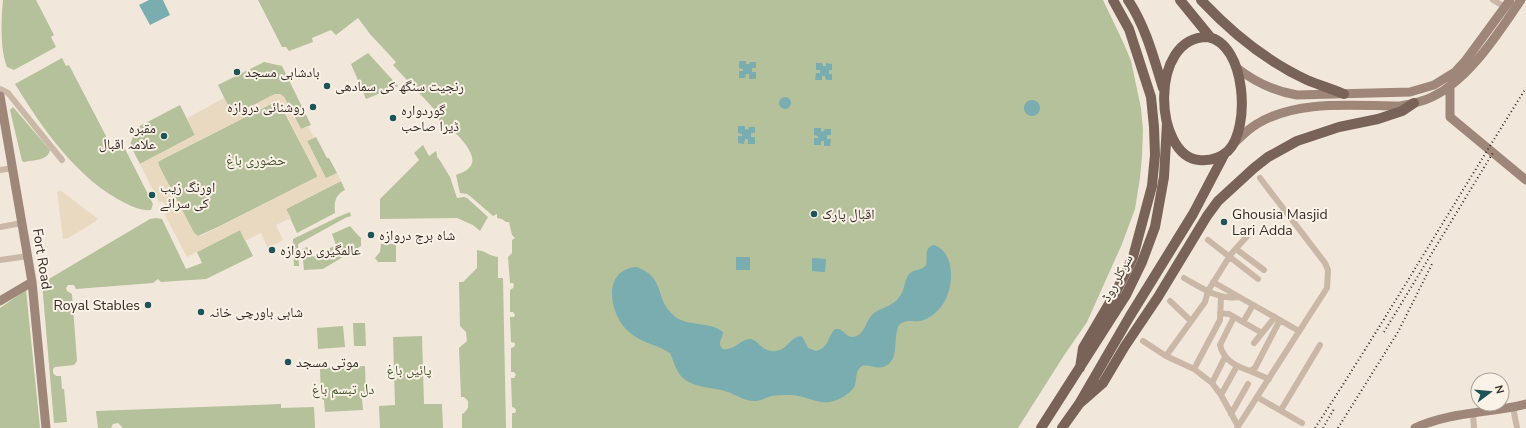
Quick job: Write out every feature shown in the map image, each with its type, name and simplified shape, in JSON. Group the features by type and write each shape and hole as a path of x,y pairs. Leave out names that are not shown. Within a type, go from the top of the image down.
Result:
{"main road":[{"path":"1080,368 1083,348 1116,292 1133,257 1152,186 1155,155 1151,97 1129,29 1113,0"},
{"path":"1128,0 1135,10 1147,39 1164,90"},
{"path":"1062,428 1079,404 1130,316 1193,214 1237,134 1241,109 1241,90 1237,68 1228,51 1217,41 1211,38 1180,0"},
{"path":"1201,0 1230,29 1267,56 1307,80 1344,94"},
{"path":"1211,38 1198,38 1191,40 1180,49 1171,61 1164,90 1167,123 1177,143 1181,150 1191,158 1200,160 1217,158 1255,125 1288,110 1306,107 1400,106 1432,97 1450,86 1471,67 1503,27 1521,0"},
{"path":"1237,68 1253,80 1268,88 1284,93 1313,96 1410,92 1428,87 1455,72 1466,60 1508,4"},
{"path":"1450,86 1450,117 1526,180"},
{"name":"Fort Road","path":"0,96 32,282 46,428"},
{"path":"1079,404 1103,383 1218,201 1254,168 1268,157 1297,141 1339,127 1378,119 1402,111 1414,103"},
{"name":"سرکلر روڈ","path":"1041,428 1126,295 1142,262 1156,227 1164,177 1167,123"},
{"path":"0,300 32,282"},
{"path":"1415,428 1428,423 1473,413 1526,404"}],"street":[{"path":"1493,0 1508,4"},
{"path":"0,89 8,93 62,160"},
{"path":"0,170 12,168"},
{"path":"1143,341 1166,356 1194,369 1212,383 1221,395 1238,427 1327,288 1328,270 1315,249 1260,178"},
{"path":"0,227 22,223"},
{"path":"1166,356 1205,302 1208,291 1229,258 1250,233"},
{"path":"1208,240 1229,258 1258,279"},
{"path":"1236,249 1264,270"},
{"path":"0,260 28,256"},
{"path":"1184,278 1221,296 1228,298 1239,297"},
{"path":"1214,282 1299,331"},
{"path":"1194,369 1220,320 1221,296"},
{"path":"1170,301 1191,320"},
{"path":"1243,322 1253,305"},
{"path":"1220,313 1229,314 1262,333"},
{"path":"1234,317 1220,345 1225,357 1237,366 1268,379"},
{"path":"1254,343 1277,319"},
{"path":"1250,371 1255,368 1277,319"},
{"path":"1281,410 1320,345"},
{"path":"1212,383 1225,357"},
{"path":"1221,395 1237,366"},
{"path":"1231,414 1248,384"},
{"path":"1257,397 1302,423"},
{"path":"1513,407 1517,428"},
{"path":"1473,413 1474,428"}],"green space":[{"path":"3,0 36,0 54,35 51,37 56,47 14,70 7,67 3,52"},
{"name":"اقبال پارک","path":"258,0 1103,0 1131,61 1141,108 1143,130 1142,156 1135,209 1122,244 1087,322 1018,428 512,428 512,413 515,413 516,411 515,408 512,407 511,378 514,378 516,375 514,372 511,372 511,348 514,347 515,343 511,342 510,317 514,317 515,315 513,312 510,312 510,290 514,285 513,283 510,283 508,257 512,253 512,240 515,238 512,235 509,222 497,218 497,214 493,216 470,196 460,193 456,175 462,173 470,167 472,164 472,156 456,134 450,130 442,128 435,110 393,65 396,62 370,34 358,18 336,35 331,30 312,38 313,42 289,51 286,47 282,47"},
{"path":"368,53 398,86 366,99 351,64"},
{"path":"62,58 66,66 69,65 106,136 104,141 106,144 112,148 124,147 153,204 151,210 141,209 125,203 92,181 62,151 49,135 15,84"},
{"path":"264,62 282,66 311,125 301,129 284,97 280,94 275,94 233,116 218,85"},
{"name":"حضوری باغ","path":"278,101 317,177 198,236 194,233 159,166 159,161"},
{"path":"180,105 195,135 140,164 130,145 136,128"},
{"path":"13,107 50,150 49,154 36,160 22,161 10,110"},
{"path":"316,137 337,173 326,179 307,141"},
{"path":"423,145 429,156 436,151 437,157 450,177 457,198 467,198 488,217 480,231 473,225 457,218 380,219 380,199 419,160 414,153"},
{"path":"341,181 345,190 339,194 336,199 335,213 297,233 286,209"},
{"path":"350,212 351,216 298,244 299,266 294,266 293,239"},
{"path":"150,219 162,219 186,269 202,263 197,252 240,230 253,256 206,279 161,282 158,279 153,283 76,289 74,285 68,285 66,288 67,291 72,294 77,361 74,365 55,367 53,369 53,373 56,376 61,376 62,389 64,389 67,422 54,423 42,283"},
{"path":"350,226 361,238 361,246 323,269 304,270 302,249 307,247 313,257 336,245 332,234"},
{"path":"381,244 396,244 396,262 378,262 375,258 380,252"},
{"path":"477,250 498,257 498,278 503,278 506,428 462,428 462,414 468,408 468,401 464,397 461,397 459,348 467,341 466,332 460,326 459,282 463,282 477,268"},
{"path":"26,290 40,428 0,428 0,308"},
{"path":"353,323 365,323 366,346 354,346"},
{"path":"343,326 345,347 318,349 317,328"},
{"name":"پائیں باغ","path":"422,336 424,404 442,404 443,428 380,428 379,406 395,405 393,337"},
{"name":"دل تبسم باغ","path":"365,366 366,399 362,399 363,410 325,412 324,400 321,399 320,368"},
{"path":"281,404 281,408 314,407 315,428 123,428 118,423 113,424 111,428 98,428 96,411"}],"shaded area":[{"path":"275,94 280,94 284,97 301,129 308,126 314,138 307,141 326,178 337,173 341,181 286,209 291,218 276,225 283,240 268,248 261,233 245,241 240,230 187,257 165,215 168,211 163,202 159,202 140,164 195,135 187,118 224,98 233,115","holes":["278,101 281,104 317,177 203,235 198,236 194,233 159,166 159,161 275,102"]},
{"path":"60,190 97,218 96,221 85,228 68,238 63,239 57,192"}],"water":[{"path":"149,0 163,0 170,15 150,25 139,5"},
{"path":"739,61 746,61 746,64 756,62 756,68 752,68 752,72 756,72 756,79 749,79 749,74 746,74 745,78 739,78 739,71 743,71 743,69 739,68"},
{"path":"816,63 822,63 823,66 826,66 826,63 832,64 832,70 829,70 829,74 832,74 832,80 826,80 825,76 822,76 822,80 815,80 816,73 820,73 820,70 816,70"},
{"path":"787,97 790,98 790,108 783,109 780,108 779,101 780,98"},
{"path":"1032,100 1038,102 1040,108 1038,114 1032,116 1026,114 1024,108 1026,102"},
{"path":"738,126 745,126 745,129 748,130 749,127 755,127 755,133 751,133 751,137 755,137 755,144 748,144 748,139 745,139 744,144 738,143 738,136 742,136 742,134 738,133"},
{"path":"814,128 821,128 821,132 825,129 831,129 831,135 827,135 827,139 831,139 830,146 824,146 824,141 821,141 821,145 814,145 814,138 818,138 818,136 814,135"},
{"path":"934,245 942,250 950,265 950,285 948,295 943,304 936,312 927,318 920,321 906,321 899,325 894,355 889,364 883,367 862,366 857,372 855,385 852,389 844,396 833,401 821,402 792,395 779,395 750,401 728,392 700,386 686,381 676,368 670,353 644,342 629,332 622,324 613,304 613,284 618,276 626,270 637,267 646,271 652,276 666,307 676,318 682,321 717,328 723,332 720,345 723,349 734,347 742,341 749,339 753,340 769,351 780,350 795,338 801,336 808,348 816,351 824,347 835,329 839,329 850,337 860,334 875,312 893,303 902,294 908,275 926,265 928,248"},
{"path":"736,257 750,257 750,270 736,270"},
{"path":"812,258 826,259 825,272 812,271"}],"railway":[{"path":"1315,428 1369,344 1526,88"},
{"path":"1384,332 1494,151"},
{"path":"1338,428 1398,332 1433,262"},
{"path":"1323,428 1334,409"}],"place":[{"name":"بادشاہی مسجد","path":"237,72"},
{"name":"رنجیت سنگھ کی سمادھی","path":"327,86"},
{"name":"روشنائی دروازہ","path":"313,107"},
{"name":"گوردوارہ ڈیرا صاحب","path":"393,118"},
{"name":"مقبرہ علامہ اقبال","path":"164,136"},
{"name":"اورنگ زیب کی سرائے","path":"152,195"},
{"name":"اقبال پارک","path":"814,214"},
{"name":"Ghousia Masjid Lari Adda","path":"1224,222"},
{"name":"شاہ برج دروازہ","path":"371,235"},
{"name":"عالمگیری دروازہ","path":"272,250"},
{"name":"Royal Stables","path":"148,305"},
{"name":"شاہی باورچی خانہ","path":"201,312"},
{"name":"موتی مسجد","path":"288,362"}]}
